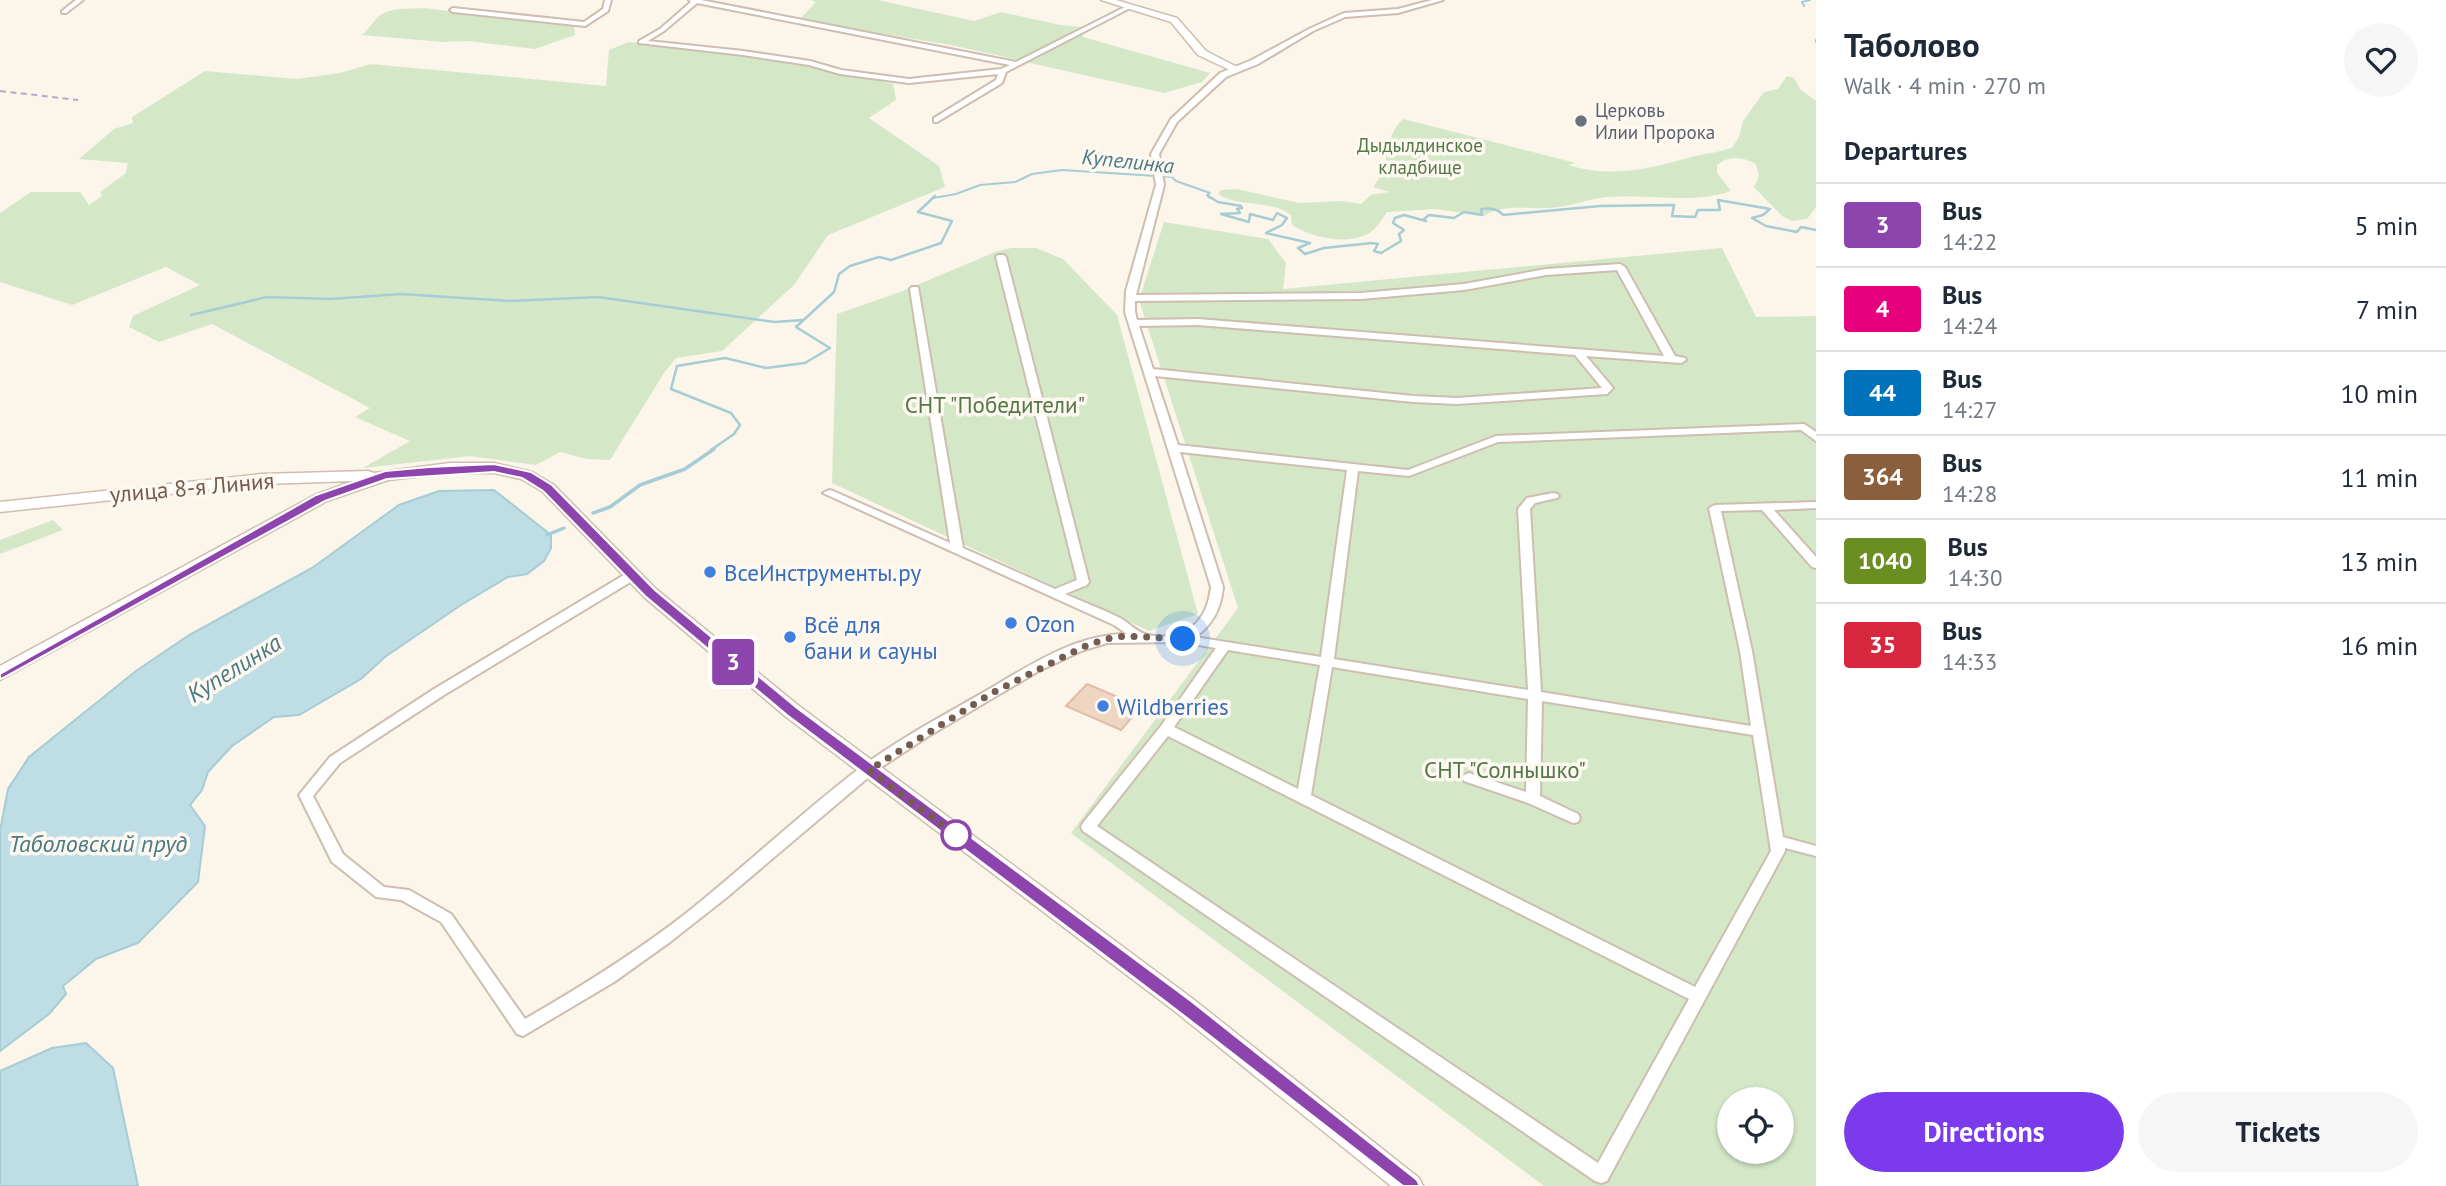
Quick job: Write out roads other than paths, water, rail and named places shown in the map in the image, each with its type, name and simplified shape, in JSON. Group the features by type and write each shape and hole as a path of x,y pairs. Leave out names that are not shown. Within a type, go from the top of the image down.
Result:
{"main road":[{"path":"1106,0 1174,20 1202,53 1236,69"},
{"path":"3,672 321,498 385,475 461,468 494,468 526,475 548,488 650,593 792,711 1185,1006 1410,1186"},
{"name":"улица 8-я Линия","path":"0,507 262,480 385,475"}],"street":[{"path":"64,12 80,0"},
{"path":"453,10 585,24 606,9 608,0"},
{"path":"1183,639 1208,621 1216,604 1217,587 1134,323 1130,298 1159,176 1155,154 1174,121 1212,84 1236,69 1255,62 1311,30 1344,15 1398,11 1440,0"},
{"path":"1017,64 956,49 808,25 694,1 662,30 641,42 757,55 810,63 840,72 909,81 1003,71 1017,64 1129,7"},
{"path":"937,120 999,81 1003,71"},
{"path":"1001,257 1083,582 1054,594"},
{"path":"1130,298 1361,296 1464,287 1546,272 1620,267 1676,359 1198,323 1134,323"},
{"path":"915,289 957,550"},
{"path":"1149,372 1413,399 1457,401 1603,392 1608,388 1577,351"},
{"path":"1173,447 1409,473 1496,439 1804,427 1816,438"},
{"path":"1303,798 1327,661 1353,467"},
{"path":"830,493 1118,622 1139,636"},
{"path":"1532,799 1535,697 1524,509 1531,500 1553,496"},
{"path":"1224,646 1166,729 1088,827 1599,1181 1778,851 1760,732 1715,508 1816,505"},
{"path":"1765,507 1816,564"},
{"path":"633,575 439,692 335,760 306,795 337,858 381,893 404,894 446,918 523,1029 635,959 739,879 869,770 953,716 1048,663 1105,639 1139,636 1183,639 1760,732"},
{"path":"1166,729 1698,996"},
{"path":"1469,778 1532,799 1573,818"},
{"path":"1776,840 1816,851"}],"water":[{"name":"Таболовский пруд","path":"494,490 551,535 551,548 544,561 527,574 508,577 461,605 385,657 361,679 299,715 274,717 232,746 208,772 202,790 190,805 205,826 198,882 138,943 96,959 63,986 66,994 49,1014 0,1051 0,831 8,789 29,757 136,671 189,635 312,568 399,505 439,491"},
{"path":"86,1043 113,1068 138,1186 0,1186 0,1071 52,1048"}],"waterway":[{"name":"Купелинка","path":"1804,6 1802,2 1810,0"},
{"name":"Купелинка","path":"933,198 956,194 980,185 1015,182 1032,174 1062,170 1172,177 1176,181 1210,193 1208,196"},
{"name":"Купелинка","path":"711,450 734,434 740,425 731,413 671,389 677,366 725,358 766,368 805,363 830,348 796,327 834,292 839,274 850,266 879,257 891,260 941,243 952,221 918,212 935,196"},
{"name":"Купелинка","path":"1208,196 1218,202 1241,206 1242,208 1237,209 1240,213 1221,214 1249,222 1250,214 1273,220 1277,213 1287,218 1282,225 1266,233 1310,243 1298,248 1305,254 1324,248 1372,243 1378,244 1374,251 1381,253 1401,241 1399,234 1404,230 1393,223 1395,218 1404,215 1426,221 1424,219 1429,215 1454,218 1464,212 1482,215 1481,209 1496,210 1503,215 1600,206 1674,205 1672,216 1695,217 1698,210 1720,210 1718,200 1770,209 1763,215 1752,218 1766,226 1797,232 1801,227 1816,230"},
{"path":"191,315 267,297 330,299 401,294 511,301 598,297 775,322 803,320"},
{"name":"Купелинка","path":"593,513 610,507 640,485 685,469 714,449"},
{"name":"Купелинка","path":"547,535 564,528"}],"railway":[{"path":"0,91 78,100"}],"place":[{"name":"Церковь Илии Пророка","path":"1581,121"},
{"name":"ВсеИнструменты.ру","path":"710,572"},
{"name":"Ozon","path":"1011,623"},
{"name":"Всё для бани и сауны","path":"790,637"},
{"name":"Wildberries","path":"1103,706"}],"park label":[{"name":"Дыдылдинское кладбище","path":"1420,156"},
{"name":"СНТ \"Победители\"","path":"995,404"},
{"name":"СНТ \"Солнышко\"","path":"1505,769"}]}
